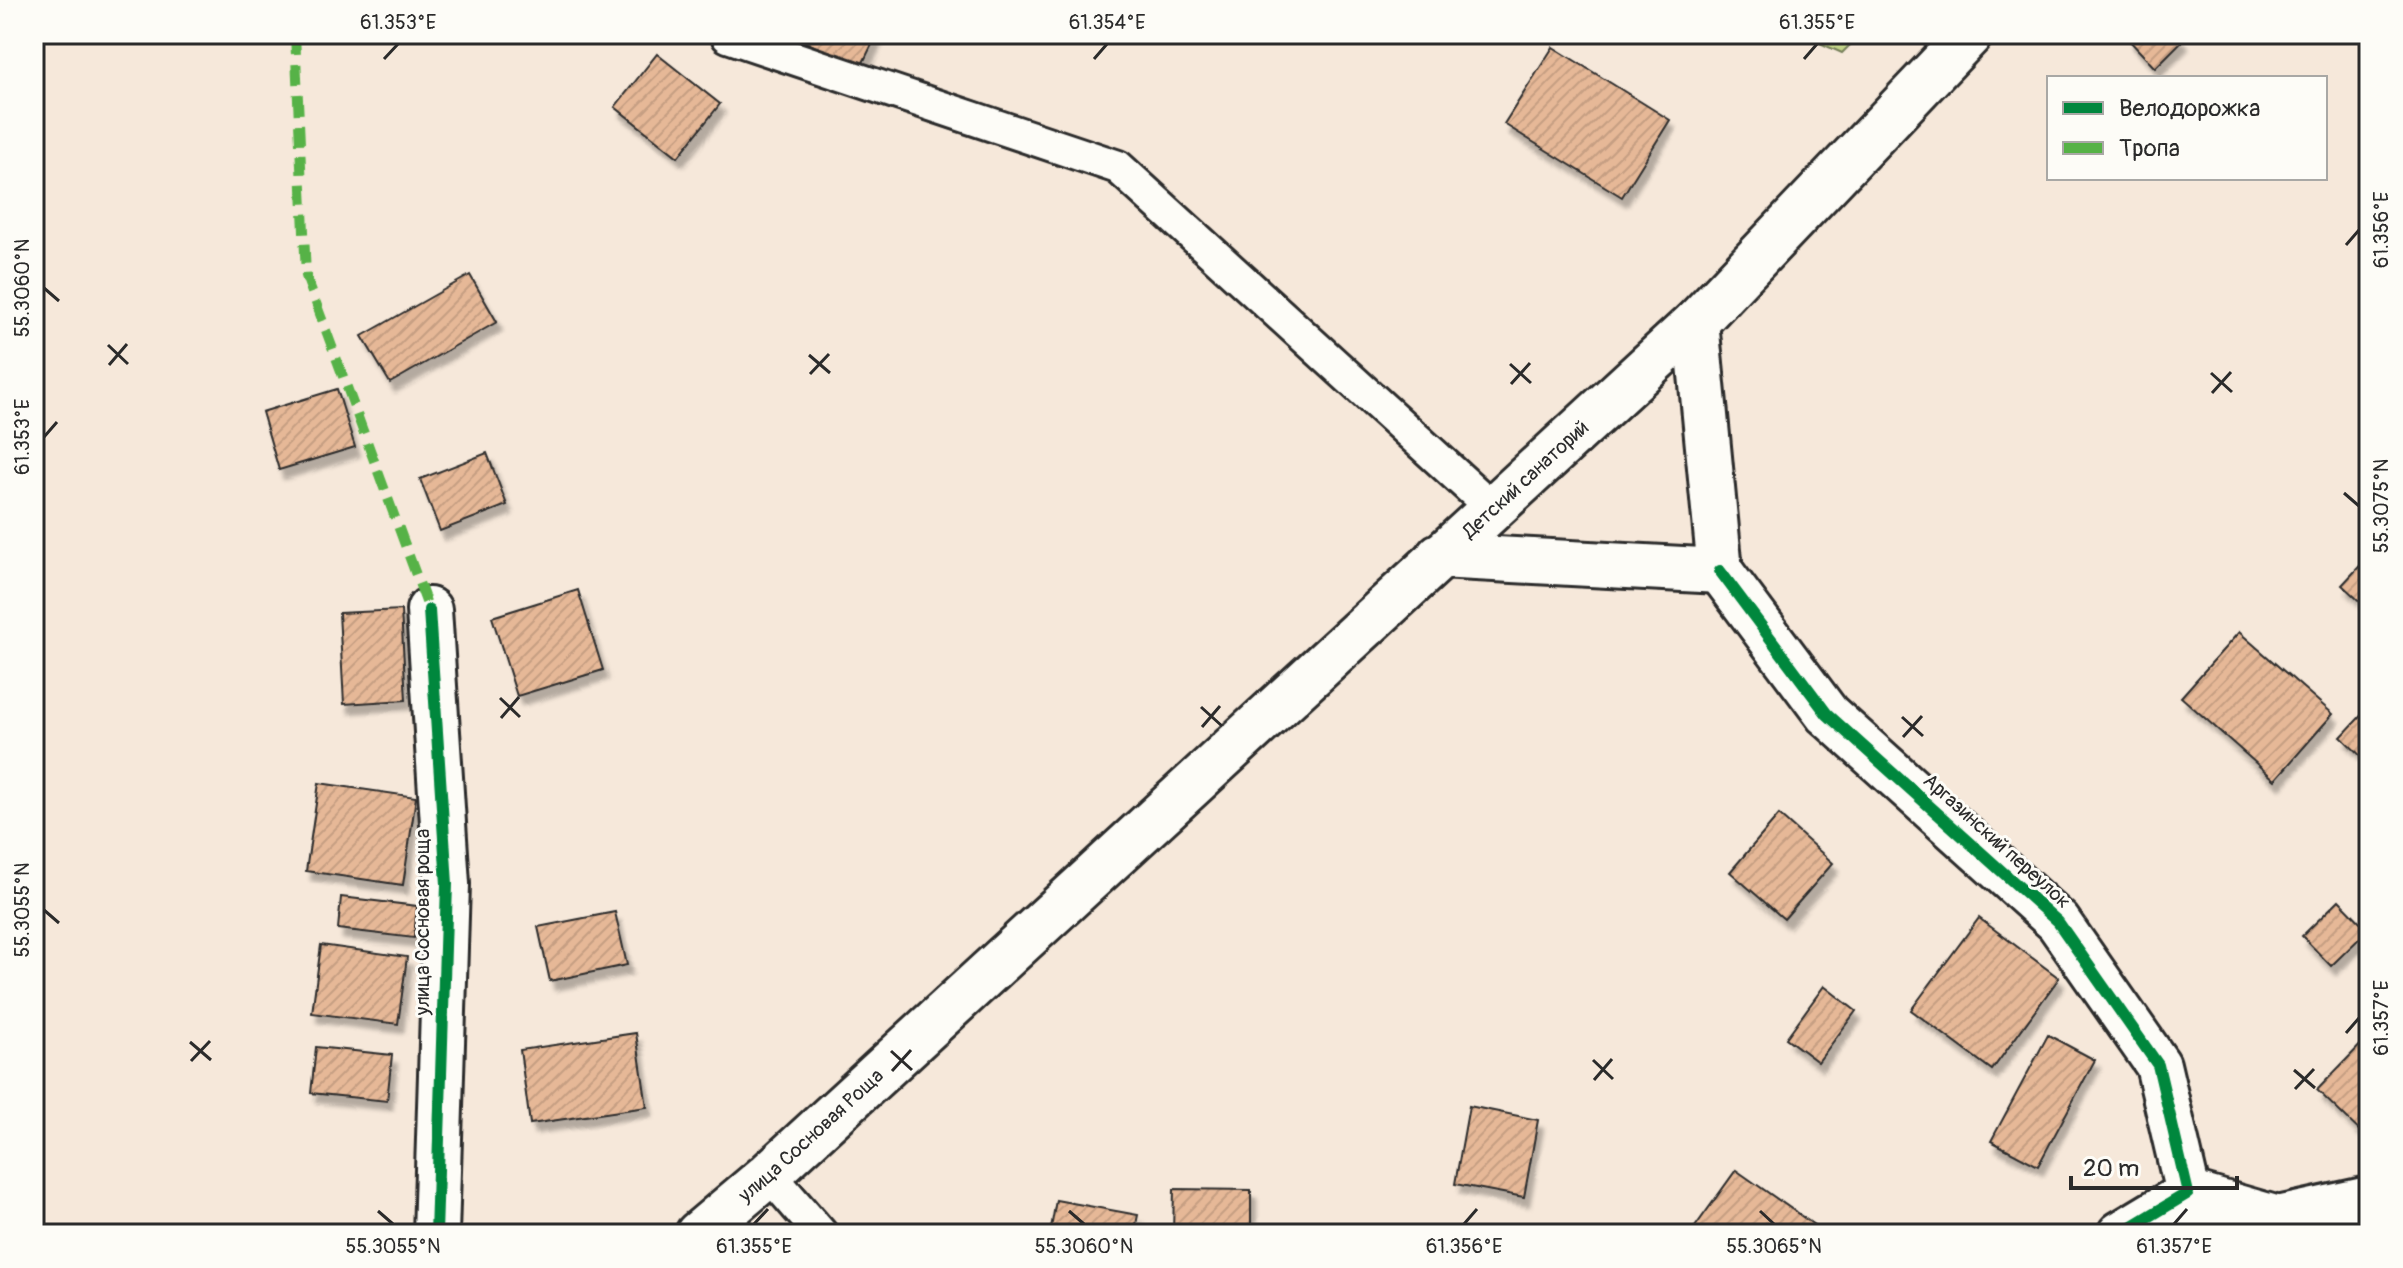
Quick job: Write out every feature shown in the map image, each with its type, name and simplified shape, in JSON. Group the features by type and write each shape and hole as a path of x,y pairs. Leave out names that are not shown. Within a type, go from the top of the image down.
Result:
{"street":[{"name":"Детский санаторий","path":"1063,904 1491,507 1696,322 1970,34"},
{"path":"1439,556 1720,571 1696,322"},
{"name":"Аргазинский переулок","path":"1720,571 1827,714 2058,922 2158,1065 2191,1214"},
{"name":"улица Сосновая роща","path":"429,610 447,884 436,1234"},
{"name":"улица Сосновая Роща","path":"698,1234 769,1174 1063,904"},
{"path":"2120,1234 2191,1214 2278,1219 2369,1199"}],"lane":[{"path":"728,36 1118,167 1491,507"},
{"path":"769,1174 821,1234"}],"green space":[{"path":"1800,34 1861,34 1842,53"}],"building":[{"path":"790,34 877,34 860,69"},
{"path":"2133,34 2178,34 2183,40 2155,68 2128,39"},
{"path":"1553,47 1670,120 1622,197 1504,124"},
{"path":"657,54 720,104 678,157 615,107"},
{"path":"470,275 497,322 390,383 362,336"},
{"path":"337,389 355,447 279,470 262,412"},
{"path":"487,453 507,505 440,531 420,479"},
{"path":"2369,556 2369,610 2342,585"},
{"path":"578,590 603,670 517,696 492,617"},
{"path":"401,610 406,700 344,704 339,613"},
{"path":"2239,632 2333,714 2275,780 2181,697"},
{"path":"2369,707 2369,764 2341,737"},
{"path":"319,783 416,797 403,885 306,871"},
{"path":"1779,815 1833,863 1784,919 1730,872"},
{"path":"341,897 417,906 414,938 338,929"},
{"path":"2339,900 2368,930 2331,966 2302,936"},
{"path":"615,912 627,965 550,981 538,927"},
{"path":"1979,918 2059,978 1992,1070 1911,1010"},
{"path":"321,945 407,957 398,1024 312,1013"},
{"path":"1824,986 1856,1011 1818,1062 1786,1038"},
{"path":"636,1033 647,1107 530,1124 520,1050"},
{"path":"2048,1035 2095,1060 2038,1166 1991,1141"},
{"path":"2369,1036 2369,1140 2317,1090"},
{"path":"316,1047 392,1055 387,1101 311,1093"},
{"path":"1469,1106 1538,1120 1524,1197 1455,1184"},
{"path":"1736,1170 1814,1225 1807,1234 1690,1234"},
{"path":"1174,1189 1251,1190 1251,1234 1173,1234"},
{"path":"1056,1200 1138,1215 1134,1234 1050,1234"}],"marked path":[{"path":"295,34 306,276 429,610"}],"cycle path":[{"path":"1720,571 1827,714 2058,922 2158,1065 2188,1193 2120,1234"},
{"path":"429,610 447,884 436,1234"}]}
